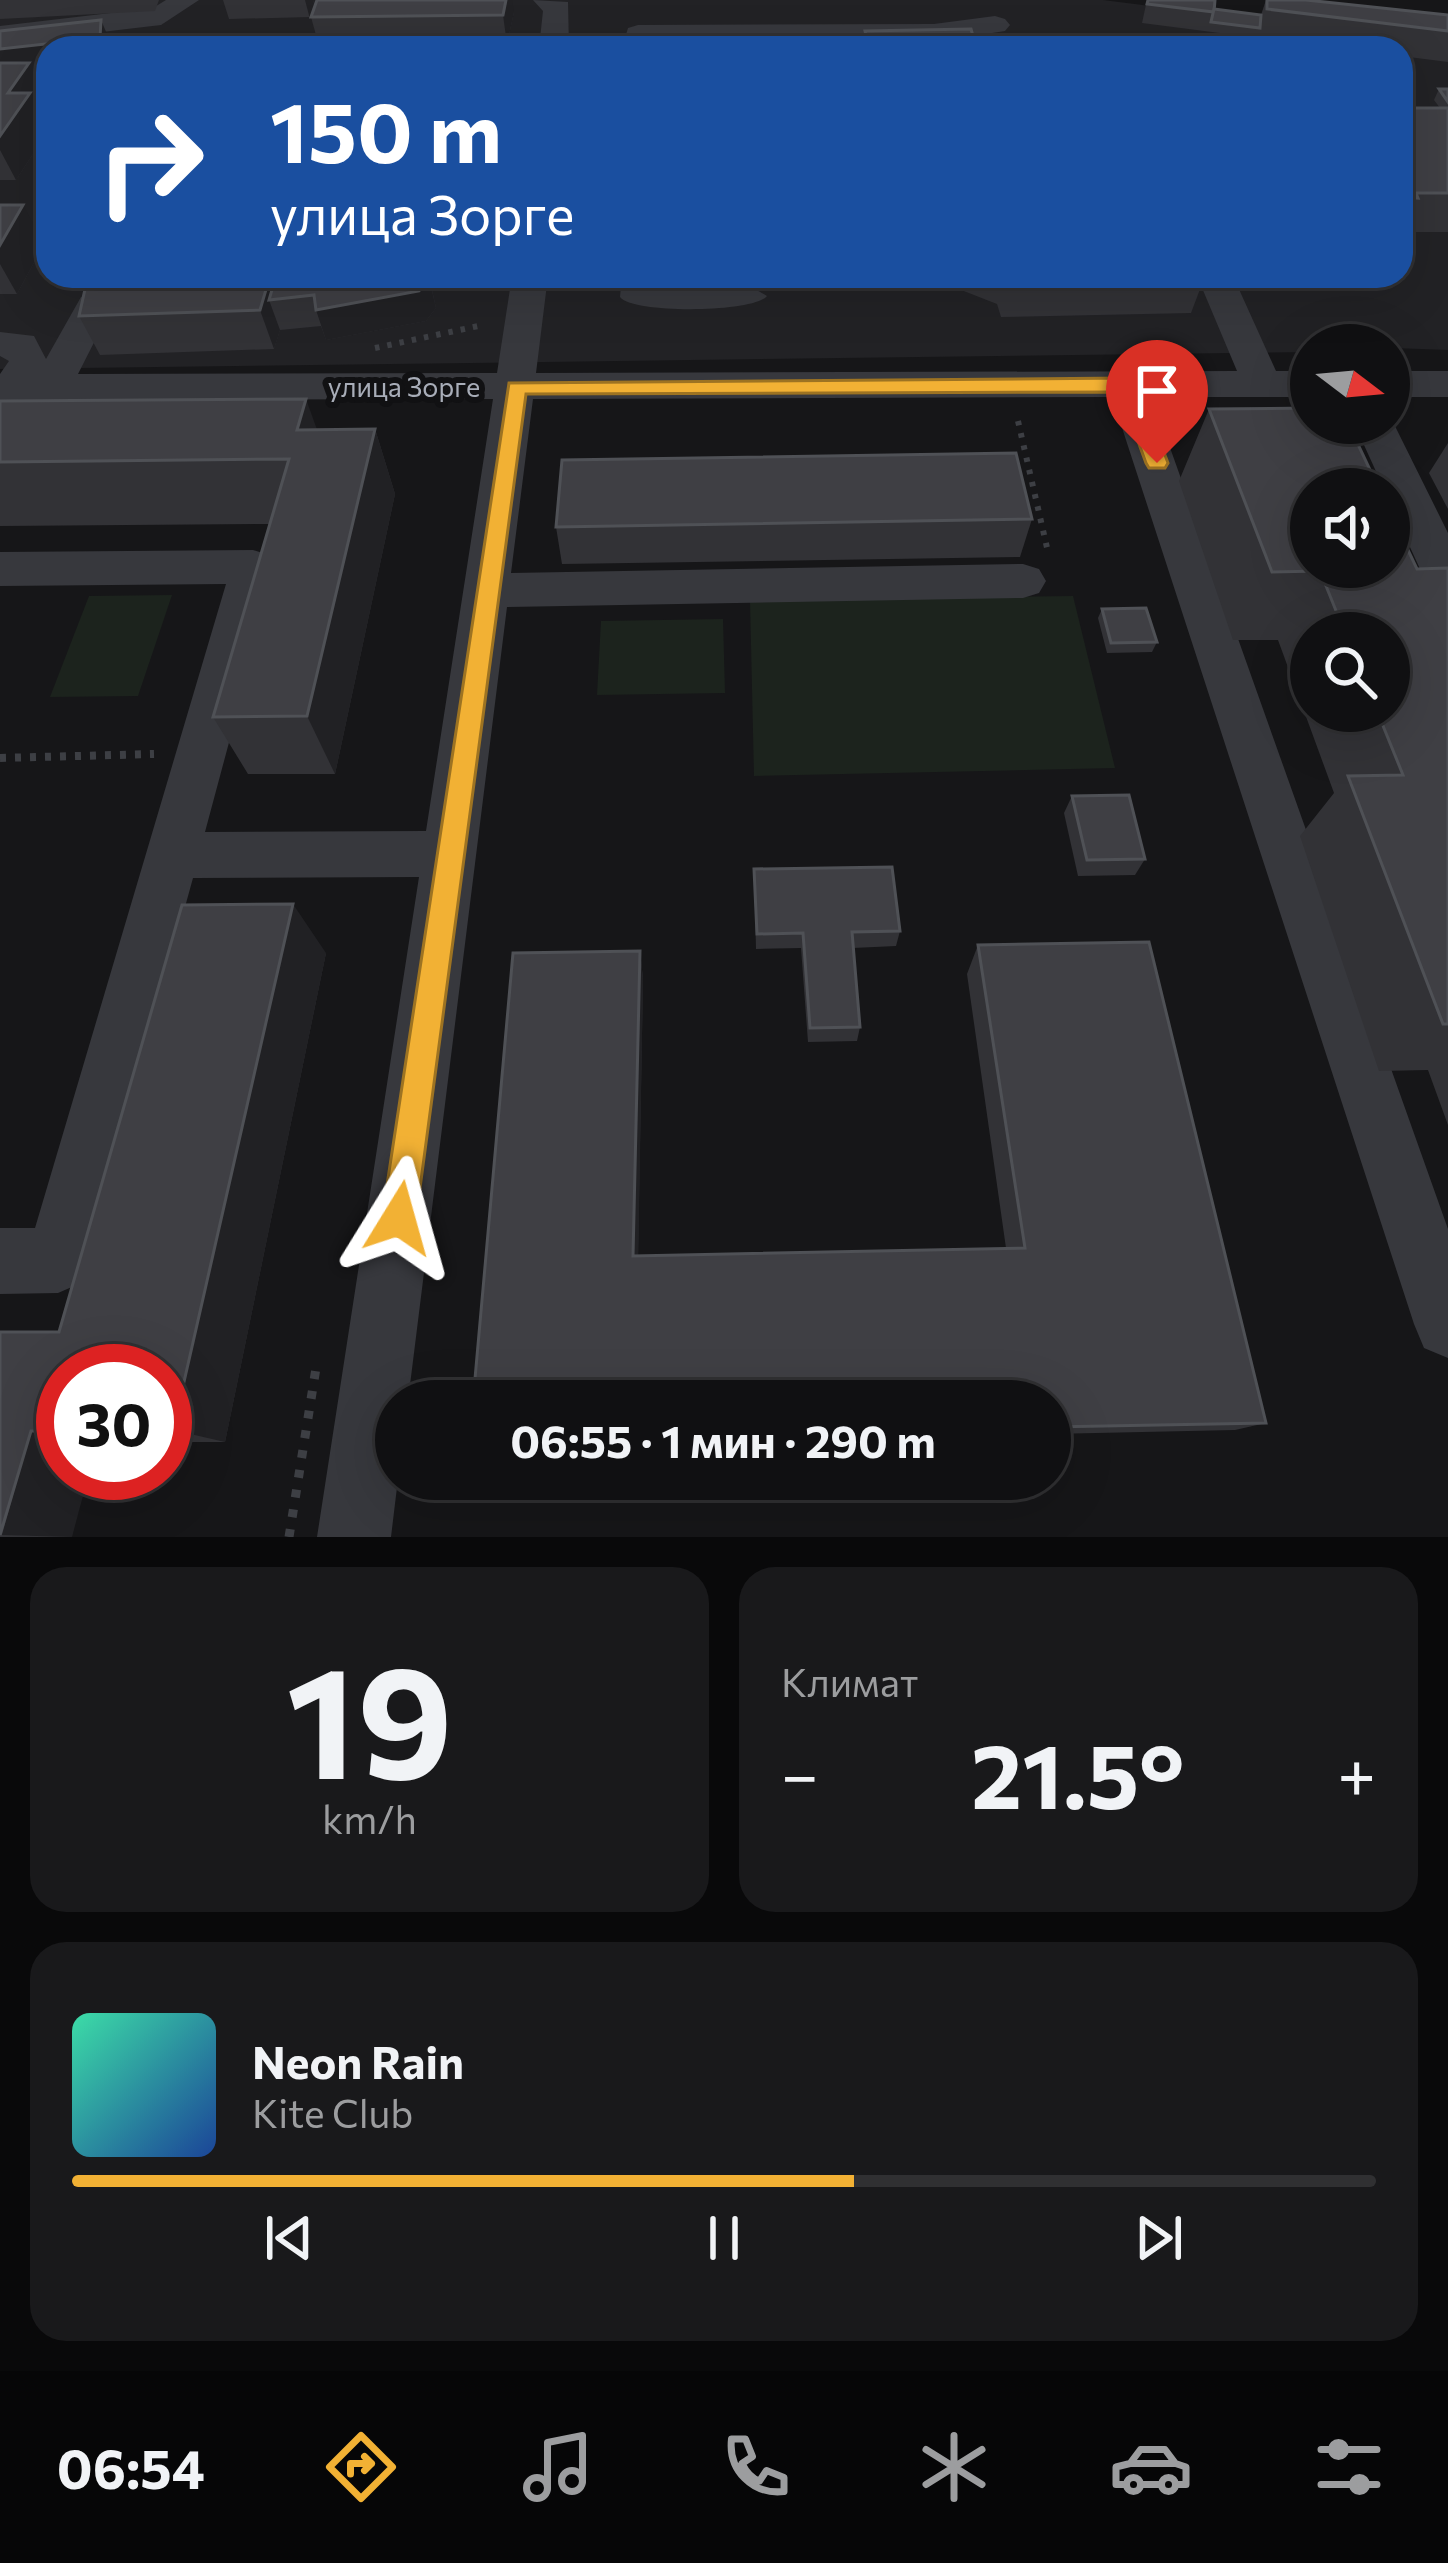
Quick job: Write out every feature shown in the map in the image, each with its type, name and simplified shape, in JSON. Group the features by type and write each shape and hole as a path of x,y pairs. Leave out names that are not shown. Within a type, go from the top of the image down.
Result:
{"street":[{"path":"0,35 161,16 185,0"},
{"path":"552,4 553,36"},
{"path":"638,36 934,33 995,25"},
{"path":"354,1537 529,288"},
{"path":"639,288 639,297 748,296"},
{"path":"1219,288 1262,384"},
{"path":"22,387 94,304"},
{"path":"0,344 20,345 28,361 22,387"},
{"name":"улица Зорге","path":"22,387 1290,384"},
{"path":"1410,384 1448,384"},
{"path":"1128,385 1448,1324"},
{"path":"1384,444 1448,580"},
{"path":"0,569 254,567 58,1260 0,1261"},
{"path":"488,590 1023,581"},
{"path":"172,855 451,854"}],"path":[{"path":"1018,422 1055,580 1023,581"},
{"path":"0,758 200,753"}],"shaded area":[{"path":"0,0 1103,0 1385,36 36,36 36,288 1413,288 1413,40 1448,44 1448,350 1410,349 1410,324 1290,324 1290,352 0,369"},
{"path":"172,595 138,696 50,697 89,596"},
{"path":"1073,596 1115,768 754,776 750,600"},
{"path":"723,619 725,693 597,695 601,621"}],"building":[{"path":"317,0 506,0 503,15 311,17"},
{"path":"1148,0 1215,0 1214,12 1147,4"},
{"path":"1267,0 1448,15 1448,31 1267,9"},
{"path":"1214,9 1261,15 1260,28 1211,22"},
{"path":"101,20 100,36 36,36 36,45 0,49 0,31"},
{"path":"971,29 973,36 866,36 865,31"},
{"path":"0,63 29,63 8,93 30,93 0,136"},
{"path":"1413,108 1448,108 1448,193 1416,193 1418,198 1413,198"},
{"path":"0,205 23,205 0,245"},
{"path":"85,288 266,288 260,310 79,316"},
{"path":"272,288 421,288 316,310 314,295 269,300"},
{"path":"306,399 297,430 375,429 307,716 213,717 289,459 0,462 0,401"},
{"path":"1290,408 1290,444 1358,444 1369,468 1290,468 1290,572 1272,572 1209,409"},
{"path":"1016,453 1032,519 556,527 562,460"},
{"path":"1410,554 1417,569 1448,568 1448,1024 1443,1024 1348,776 1403,775 1386,732 1410,732 1410,612 1337,612 1327,588 1410,588"},
{"path":"1146,608 1157,642 1111,643 1102,609"},
{"path":"1129,795 1145,859 1087,860 1072,796"},
{"path":"892,867 900,931 852,932 860,1027 810,1028 803,933 757,934 754,869"},
{"path":"293,904 192,1347 36,1344 36,1431 31,1431 0,1535 0,1332 59,1332 182,905"},
{"path":"1149,942 1266,1423 1071,1427 1071,1380 475,1380 513,953 640,951 633,1256 1025,1248 978,945"}],"route":[{"path":"399,1218 517,388 1128,385 1157,463"}]}
